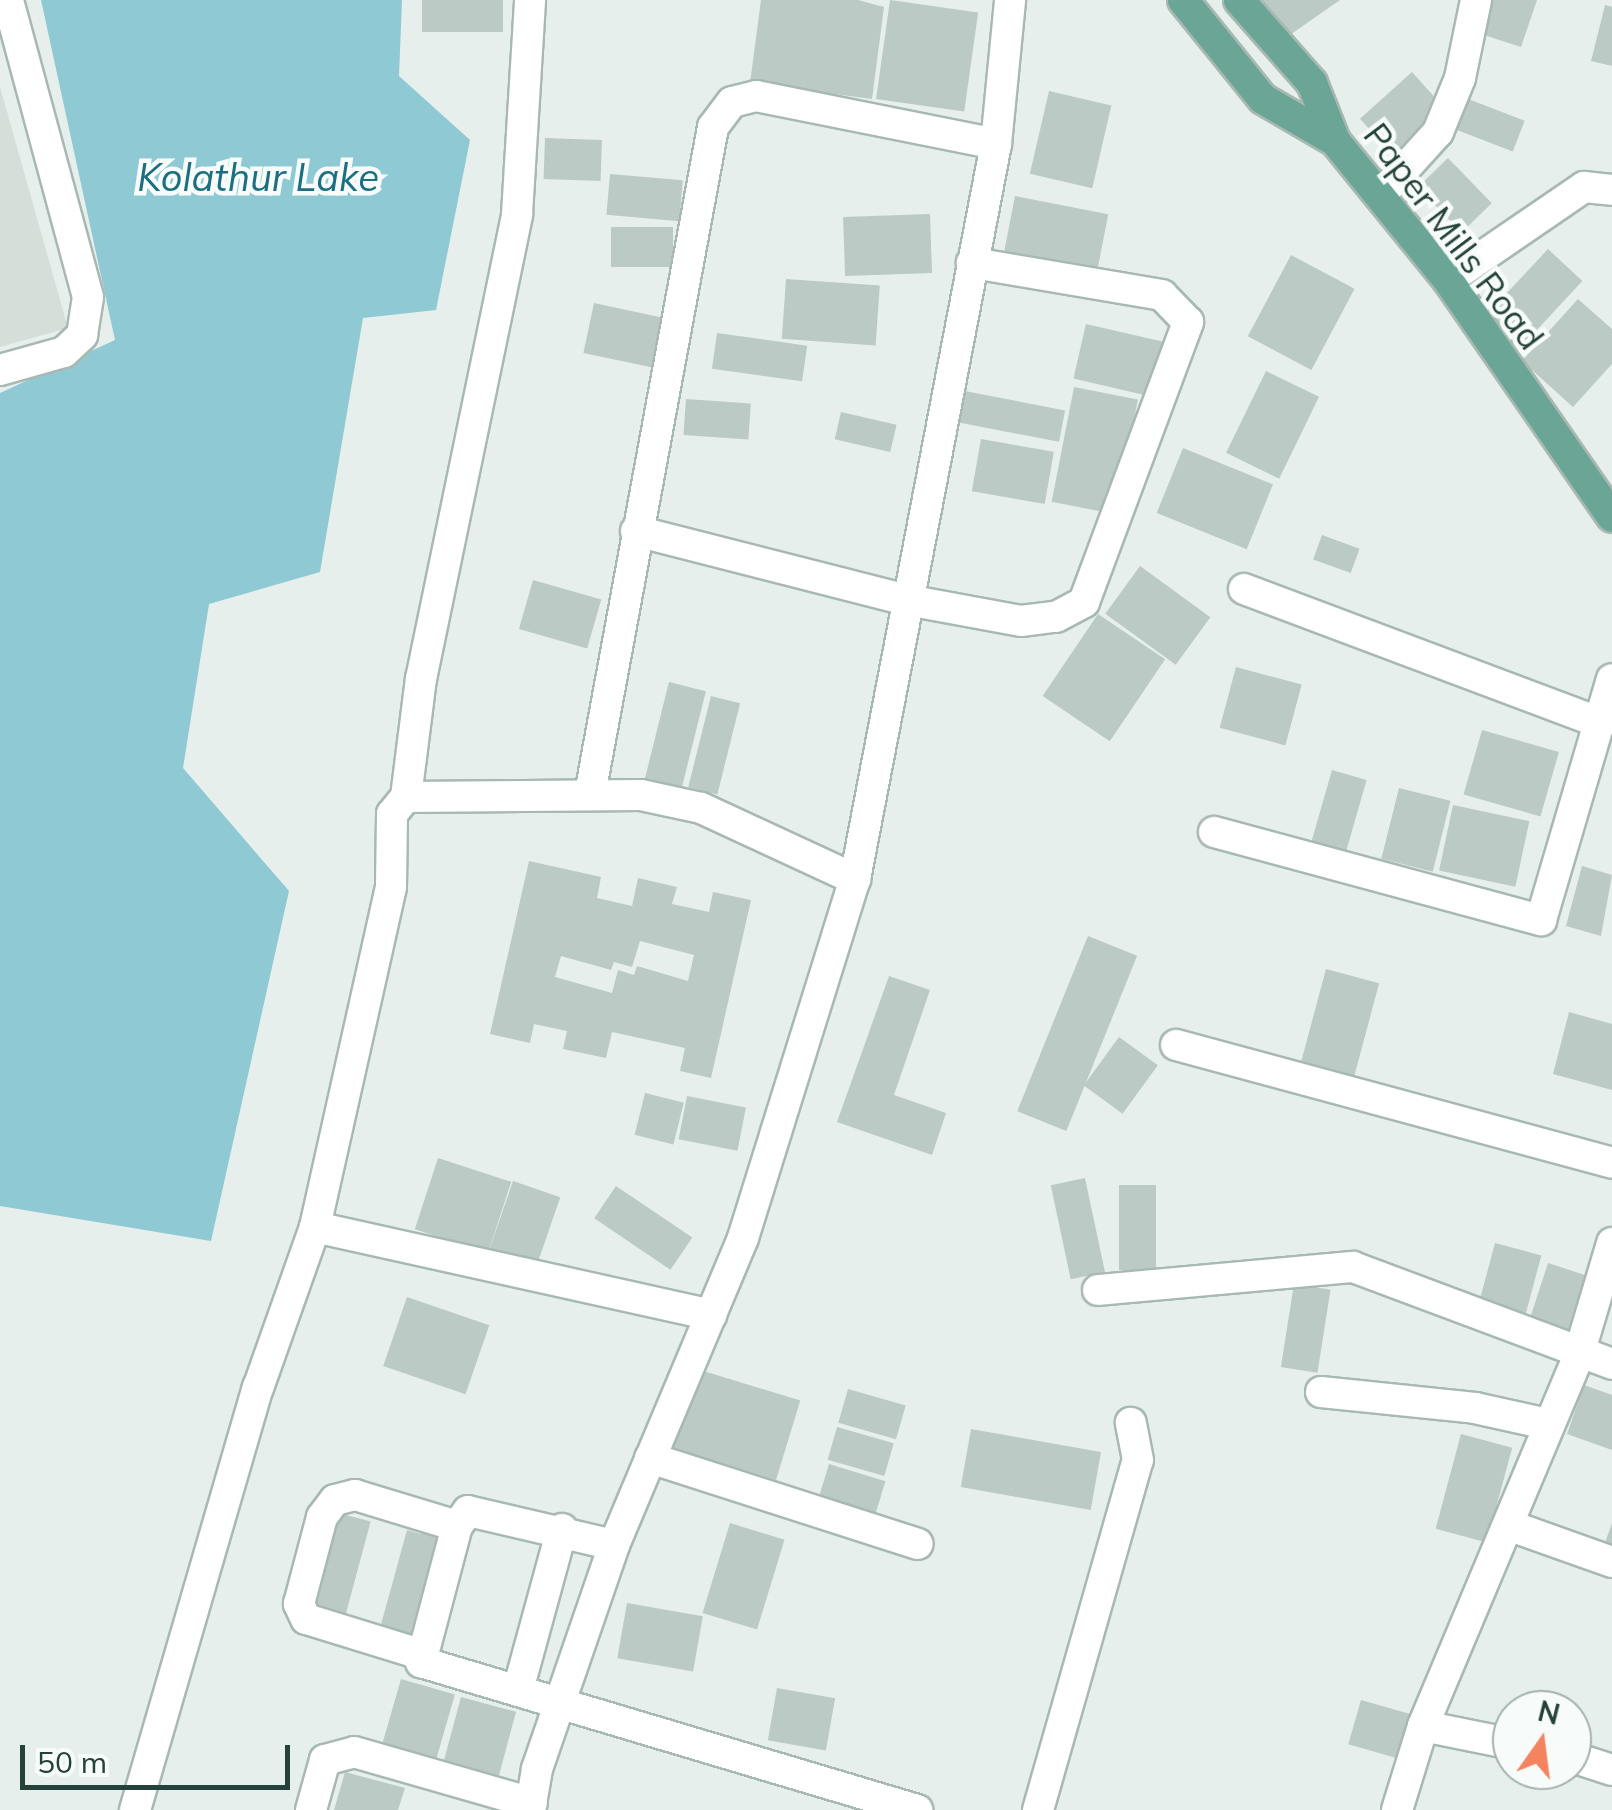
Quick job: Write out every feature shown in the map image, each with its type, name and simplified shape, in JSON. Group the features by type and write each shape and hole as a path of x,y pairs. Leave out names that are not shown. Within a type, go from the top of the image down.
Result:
{"main road":[{"name":"Paper Mills Road","path":"1183,0 1263,99 1335,141"},
{"name":"Paper Mills Road","path":"1239,0 1312,82 1335,141 1448,280 1612,517"}],"street":[{"path":"0,370 64,352 82,335 88,297 8,0"},
{"path":"135,1810 258,1388 315,1227 391,887 389,829 406,797 420,680 517,214 530,0"},
{"path":"311,1810 325,1760 354,1752 531,1807 561,1701 614,1544 743,1238 855,879 996,144 1010,0"},
{"path":"1380,196 1438,132 1460,78 1476,0"},
{"path":"590,794 713,127 732,102 756,96 996,144"},
{"path":"1448,280 1584,188 1612,190"},
{"path":"636,531 906,600 1021,621 1056,617 1084,602 1188,322 1162,295 972,263"},
{"path":"1244,590 1601,724"},
{"path":"1214,832 1542,920 1612,679"},
{"path":"406,797 641,795 701,808 855,879"},
{"path":"1176,1045 1612,1163"},
{"path":"315,1227 711,1315"},
{"path":"1397,1810 1424,1726 1579,1354 1612,1243"},
{"path":"1098,1290 1352,1267 1612,1364"},
{"path":"1321,1392 1475,1408 1547,1424"},
{"path":"1038,1810 1138,1460 1131,1422"},
{"path":"650,1458 918,1544"},
{"path":"456,1526 355,1495 335,1500 322,1517 299,1604 306,1619 420,1654 431,1669 561,1701 917,1810"},
{"path":"420,1654 456,1526 468,1511 484,1510 614,1544"},
{"path":"1508,1525 1612,1562"},
{"path":"518,1690 531,1607 562,1529"},
{"path":"531,1607 588,1623"},
{"path":"1424,1726 1492,1740"}],"shaded area":[{"path":"0,87 68,328 0,347"}],"water":[{"name":"Kolathur Lake","path":"41,0 402,0 399,76 470,140 436,310 363,318 320,572 209,604 183,768 289,891 211,1241 0,1206 0,393 115,340"}],"building":[{"path":"422,0 503,0 503,32 422,32"},
{"path":"761,0 858,0 884,7 872,99 750,83"},
{"path":"890,0 978,12 964,111 876,99"},
{"path":"1256,0 1340,0 1284,39"},
{"path":"1493,0 1537,0 1521,47 1481,34"},
{"path":"1605,5 1612,7 1612,66 1591,61"},
{"path":"1412,72 1446,110 1394,157 1360,119"},
{"path":"1049,91 1111,105 1092,188 1030,174"},
{"path":"1463,97 1525,121 1513,151 1451,128"},
{"path":"545,138 602,140 601,181 544,179"},
{"path":"1448,158 1492,203 1462,232 1418,187"},
{"path":"610,174 683,180 679,221 606,215"},
{"path":"1015,196 1108,214 1095,280 1002,262"},
{"path":"930,214 932,273 845,276 843,217"},
{"path":"611,227 673,227 673,267 611,267"},
{"path":"1548,249 1582,281 1518,351 1483,318"},
{"path":"1291,255 1355,289 1311,370 1248,336"},
{"path":"786,279 880,286 876,345 782,339"},
{"path":"1578,299 1612,329 1612,364 1573,407 1522,361"},
{"path":"594,303 666,318 656,368 583,353"},
{"path":"1086,324 1170,343 1157,398 1073,379"},
{"path":"717,333 807,346 802,381 712,369"},
{"path":"1266,371 1319,397 1279,479 1226,453"},
{"path":"1074,387 1138,399 1115,514 1052,502"},
{"path":"965,391 1065,410 1059,442 959,422"},
{"path":"686,399 751,404 748,439 683,435"},
{"path":"841,412 897,425 890,452 835,439"},
{"path":"981,439 1054,452 1045,504 972,491"},
{"path":"1183,448 1273,484 1247,549 1157,513"},
{"path":"1322,535 1360,549 1351,573 1313,559"},
{"path":"1140,566 1210,617 1176,665 1105,614"},
{"path":"533,580 601,600 587,649 519,629"},
{"path":"1098,614 1165,659 1110,741 1043,696"},
{"path":"1236,667 1302,685 1285,745 1220,728"},
{"path":"669,682 706,691 682,787 645,778"},
{"path":"711,696 740,703 717,794 688,787"},
{"path":"1482,730 1559,752 1540,816 1464,794"},
{"path":"1332,770 1367,780 1345,856 1310,846"},
{"path":"1399,788 1450,801 1433,872 1381,859"},
{"path":"1453,805 1529,821 1515,887 1439,871"},
{"path":"529,861 601,877 597,898 632,906 638,878 677,887 672,904 709,912 713,892 751,900 711,1078 680,1071 685,1048 612,1032 606,1058 563,1049 567,1031 534,1024 530,1043 490,1034","holes":["640,941 694,955 688,981 637,966 634,975 618,970 612,993 555,977 561,956 611,970 614,962 632,967"]},
{"path":"1582,866 1612,875 1601,936 1566,926"},
{"path":"1088,936 1137,956 1066,1131 1017,1111"},
{"path":"1326,969 1379,983 1352,1084 1299,1069"},
{"path":"889,976 930,990 894,1095 946,1113 932,1155 837,1122"},
{"path":"1569,1012 1612,1024 1612,1090 1553,1074"},
{"path":"1119,1037 1158,1065 1123,1114 1084,1086"},
{"path":"645,1093 684,1103 673,1144 635,1135"},
{"path":"687,1096 746,1107 738,1151 679,1139"},
{"path":"438,1158 511,1182 488,1253 415,1229"},
{"path":"1085,1178 1105,1272 1071,1279 1051,1185"},
{"path":"513,1181 560,1197 535,1270 488,1254"},
{"path":"1119,1185 1156,1185 1156,1270 1119,1270"},
{"path":"616,1186 692,1237 670,1270 594,1218"},
{"path":"1495,1243 1541,1255 1523,1323 1477,1311"},
{"path":"1548,1263 1592,1277 1571,1341 1527,1327"},
{"path":"1294,1284 1331,1290 1317,1373 1281,1367"},
{"path":"407,1297 489,1325 465,1394 383,1366"},
{"path":"697,1369 800,1401 776,1480 673,1448"},
{"path":"1584,1385 1612,1395 1612,1450 1567,1434"},
{"path":"848,1389 906,1406 896,1439 838,1423"},
{"path":"837,1427 894,1443 884,1476 828,1460"},
{"path":"971,1429 1101,1452 1091,1510 961,1487"},
{"path":"1461,1434 1512,1448 1487,1542 1436,1529"},
{"path":"829,1464 885,1481 875,1514 819,1497"},
{"path":"331,1511 371,1522 346,1614 306,1604"},
{"path":"730,1523 785,1540 757,1630 703,1613"},
{"path":"1612,1523 1612,1554 1602,1551"},
{"path":"423,1527 439,1532 407,1646 377,1639 407,1530 421,1534"},
{"path":"627,1603 703,1616 693,1672 617,1658"},
{"path":"401,1679 455,1694 436,1760 382,1744"},
{"path":"777,1688 835,1698 826,1750 768,1740"},
{"path":"461,1697 516,1712 499,1776 444,1761"},
{"path":"1361,1700 1420,1717 1407,1761 1348,1744"},
{"path":"345,1772 405,1788 398,1810 334,1810"}]}
